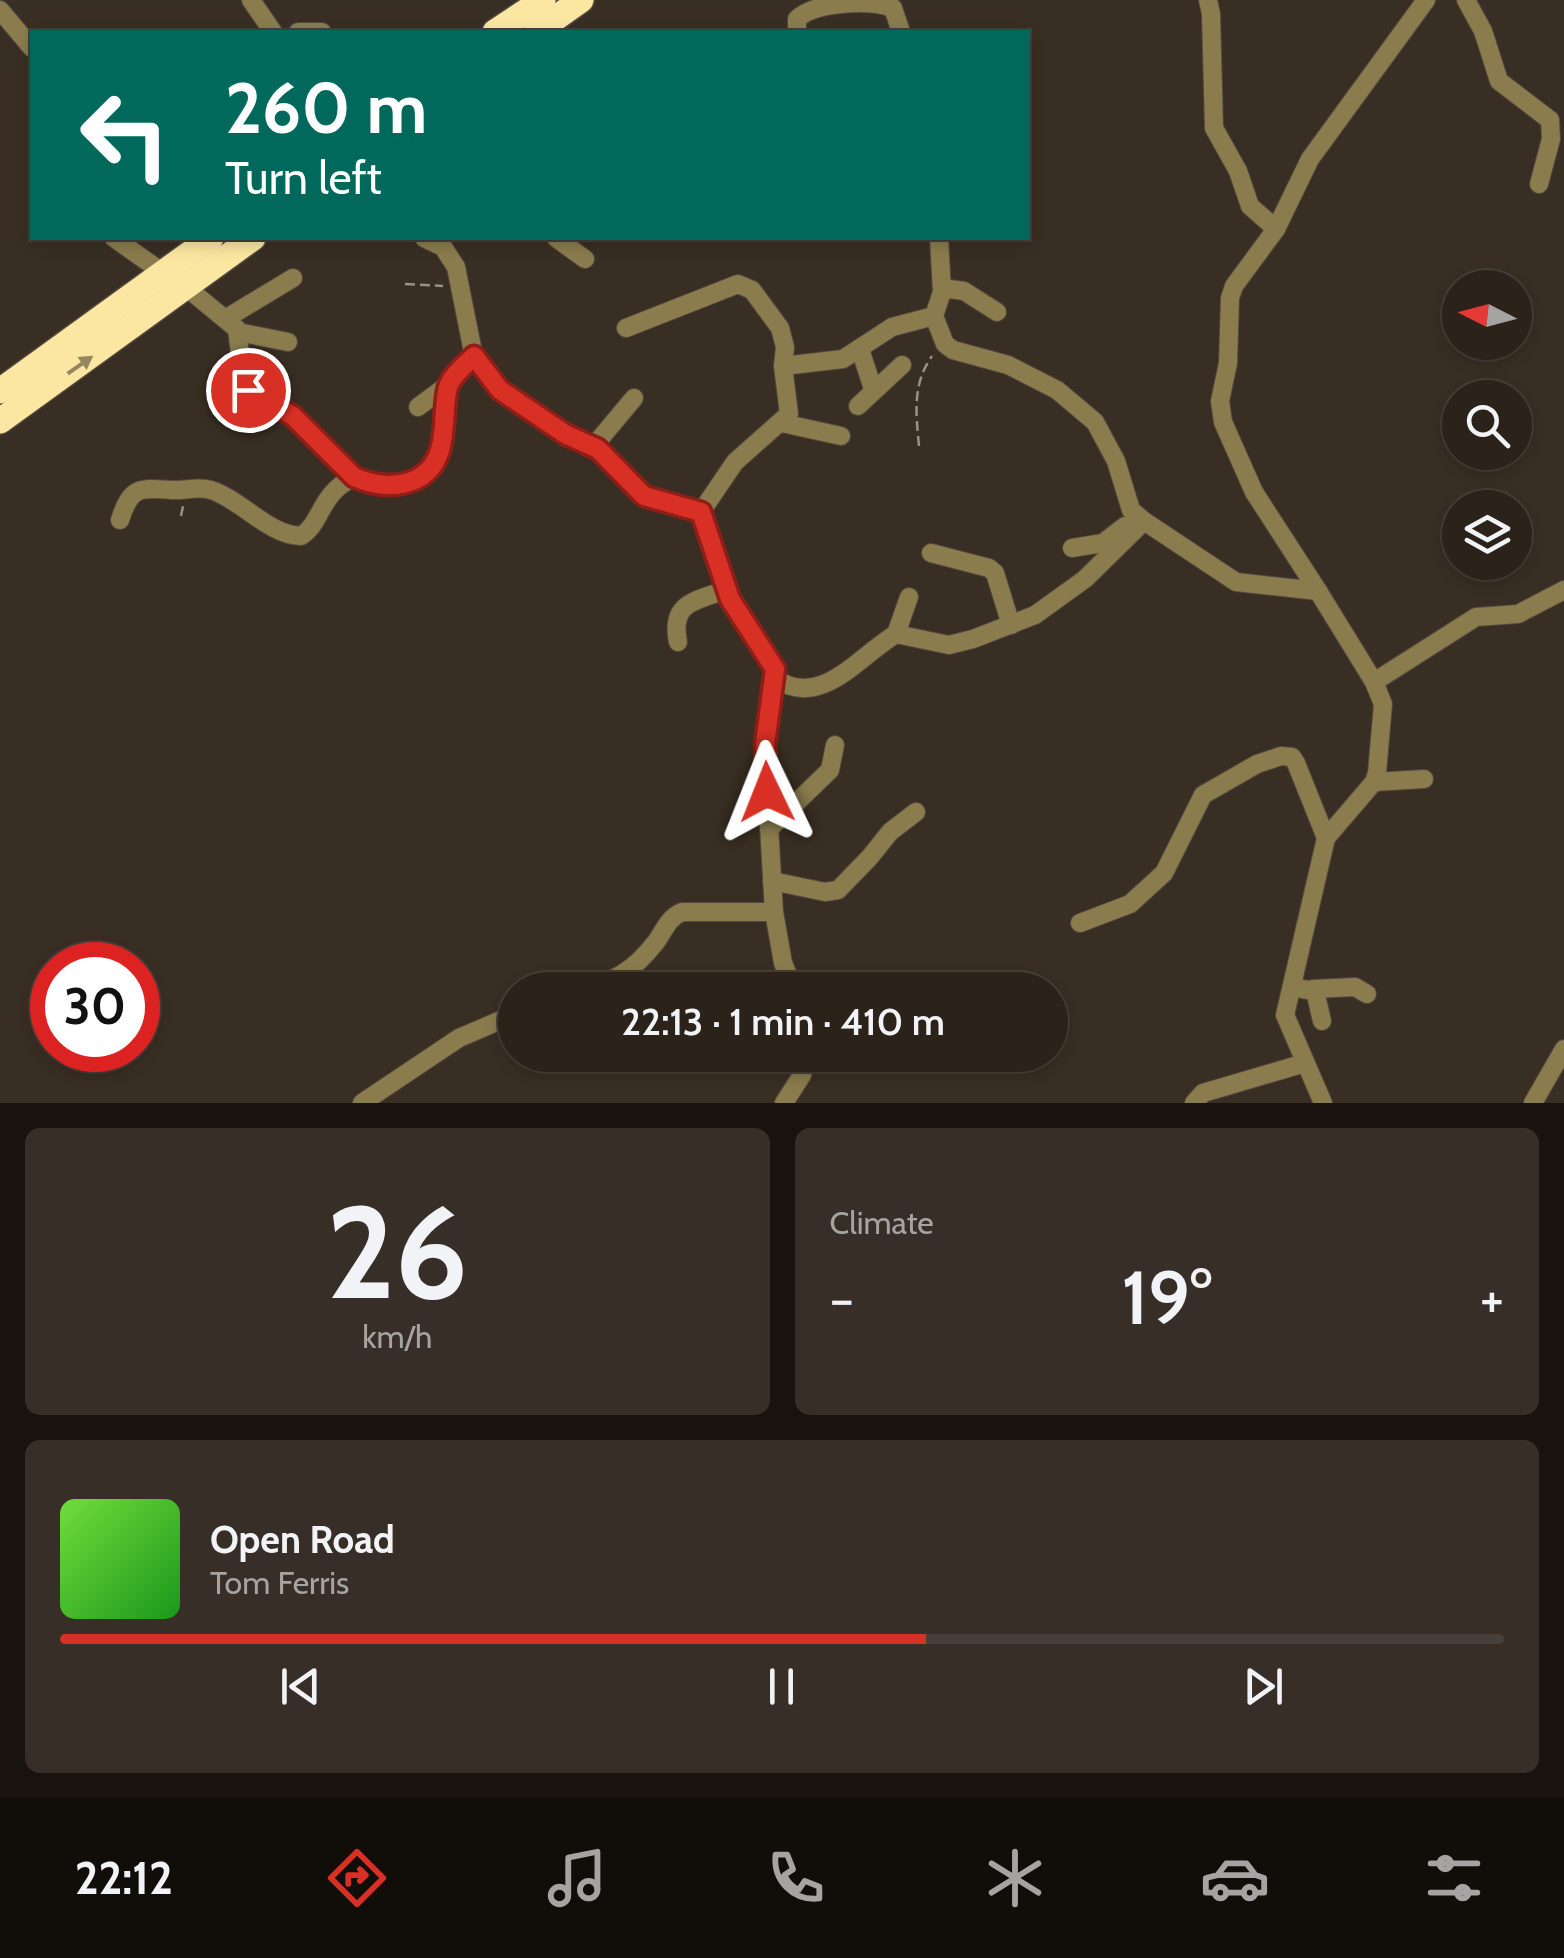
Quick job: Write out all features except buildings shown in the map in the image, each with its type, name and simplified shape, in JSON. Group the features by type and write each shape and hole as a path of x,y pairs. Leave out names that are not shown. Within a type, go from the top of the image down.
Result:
{"highway":[{"path":"498,30 543,0"},
{"path":"539,30 581,0"},
{"path":"0,392 208,240"},
{"path":"0,421 250,240"}],"street":[{"path":"251,0 273,30"},
{"path":"1208,0 1214,128 1238,170 1250,206 1276,228"},
{"path":"1323,1103 1285,1020 1326,838 1374,782 1383,704 1374,682 1254,492 1223,422 1220,401 1228,363 1230,298 1234,286 1276,228 1305,167 1426,0"},
{"path":"1466,0 1483,31 1498,81 1559,125 1539,184"},
{"path":"797,30 797,19 809,10 882,2 892,8 900,30"},
{"path":"0,10 30,46"},
{"path":"117,240 162,272"},
{"path":"436,240 451,255 474,356 500,390 565,434 592,446 644,496 701,512"},
{"path":"559,240 585,259"},
{"path":"939,240 942,288 934,316 945,344 953,350 1008,365 1058,390 1085,413 1101,428 1116,461 1127,502 1140,519 1236,582 1318,590"},
{"path":"231,326 293,278"},
{"path":"626,328 742,284 752,290 780,328 790,408 782,422 736,462 701,512"},
{"path":"186,287 231,326 288,342"},
{"path":"942,288 964,292 997,312"},
{"path":"783,366 843,359 892,327 934,316"},
{"path":"231,326 244,387 293,416 354,477 364,481 401,486 418,480 433,468 441,448 448,384"},
{"path":"860,349 873,389"},
{"path":"418,406 448,384 474,356"},
{"path":"858,406 902,365"},
{"path":"592,446 634,398"},
{"path":"782,422 841,436"},
{"path":"120,520 131,496 148,486 176,491 195,488 212,491 276,528 301,536 312,528 332,492 354,477"},
{"path":"701,512 726,590 775,669 764,755 774,912 786,972"},
{"path":"1072,548 1103,542 1140,519"},
{"path":"896,634 948,644 1011,625 1070,590 1140,519"},
{"path":"931,554 989,568 995,573 1011,625"},
{"path":"678,642 675,620 681,610 726,590"},
{"path":"1374,682 1476,617 1518,614 1564,590"},
{"path":"775,678 788,687 819,686 843,675 896,634 909,597"},
{"path":"769,829 830,770 835,745"},
{"path":"1080,923 1130,904 1164,874 1203,794 1234,775 1281,756 1296,763 1326,838"},
{"path":"1374,782 1424,779"},
{"path":"772,881 825,892 838,890 890,832 916,812"},
{"path":"627,972 646,954 674,916 682,912 774,912"},
{"path":"1292,988 1355,986 1368,994"},
{"path":"1312,989 1322,1022"},
{"path":"362,1103 459,1038 498,1021"},
{"path":"1533,1103 1564,1049"},
{"path":"1194,1103 1203,1092 1305,1063"},
{"path":"784,1103 803,1072"}],"path":[{"path":"405,284 460,286"},
{"path":"919,446 917,392 930,359 945,344"}],"route":[{"path":"248,390 293,416 354,477 401,486 418,480 433,468 441,448 448,384 474,356 500,390 565,434 598,449 644,496 701,512 730,599 775,669 764,755 767,792"}]}
